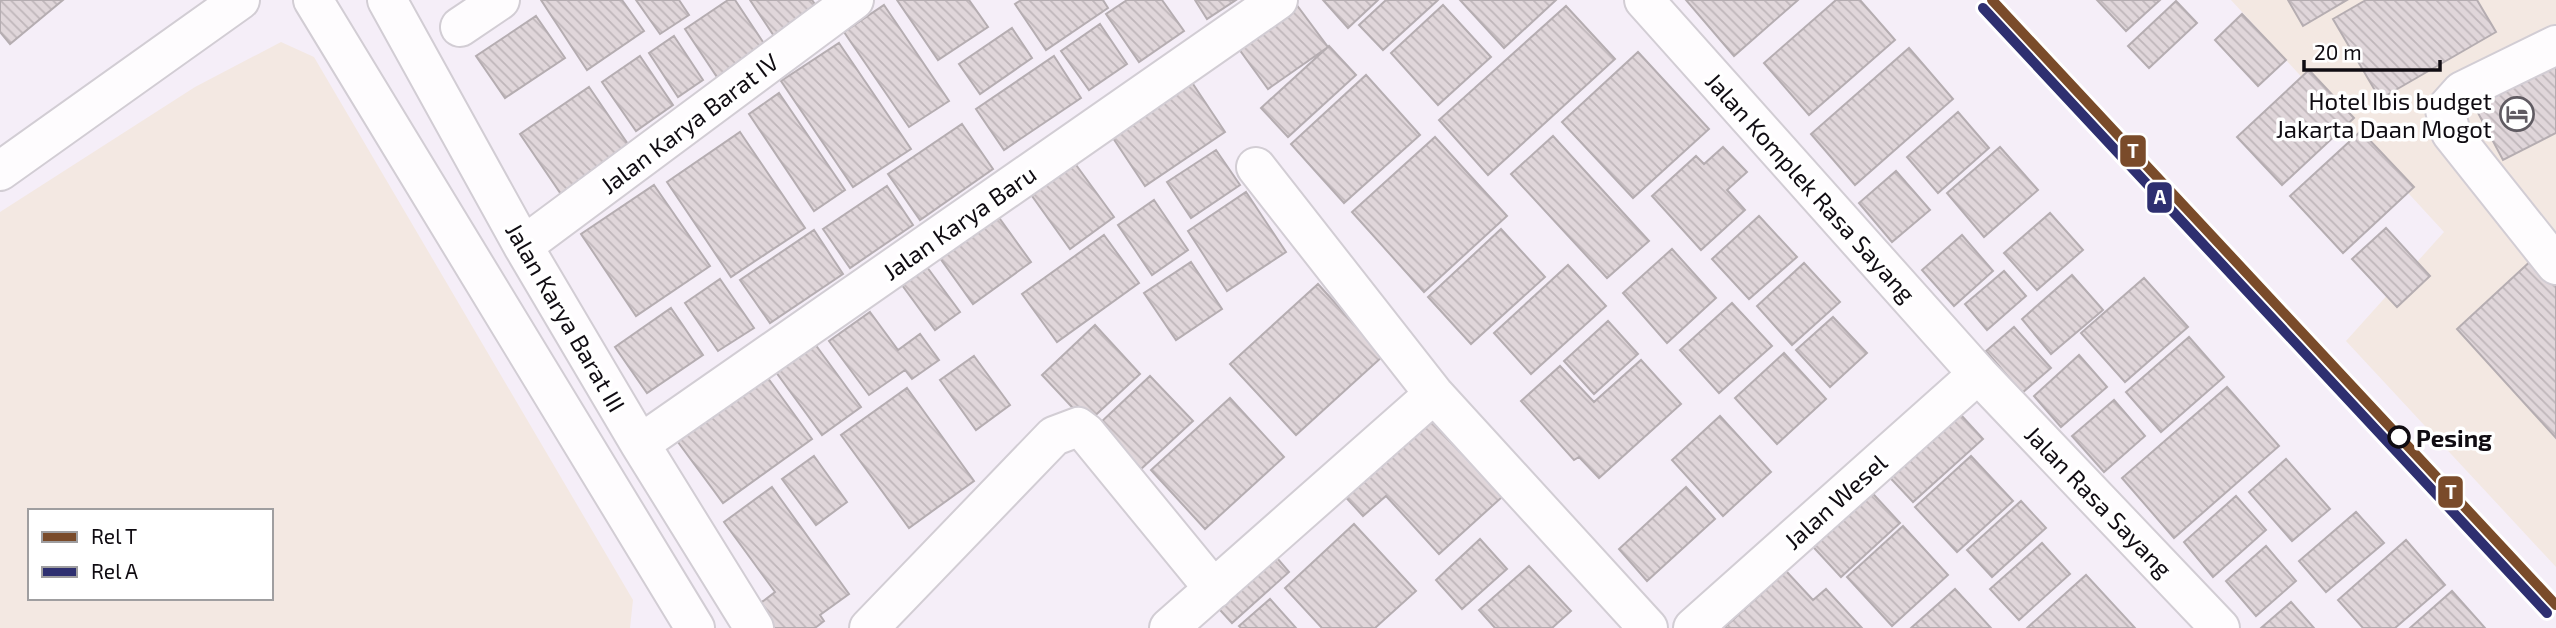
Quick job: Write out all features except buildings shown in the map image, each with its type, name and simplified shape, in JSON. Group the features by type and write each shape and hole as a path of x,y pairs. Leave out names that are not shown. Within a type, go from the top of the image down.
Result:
{"street":[{"path":"0,171 240,0"},
{"path":"313,0 695,628 745,614"},
{"name":"Jalan Karya Barat III","path":"387,0 523,246 745,614"},
{"path":"460,27 500,0"},
{"name":"Jalan Karya Barat IV","path":"523,246 854,0"},
{"name":"Jalan Karya Baru","path":"640,444 1278,0"},
{"name":"Jalan Komplek Rasa Sayang","path":"1644,0 1978,373"},
{"path":"2556,45 2462,91 2445,110 2451,133 2556,265"},
{"path":"1256,167 1434,394 1648,628"},
{"name":"Jalan Wesel","path":"1693,628 1978,373"},
{"name":"Jalan Rasa Sayang","path":"1978,373 2220,628"},
{"path":"1170,628 1434,394"},
{"path":"869,628 1054,436 1078,427 1087,433 1214,589"}],"shaded area":[{"path":"2231,0 2556,0 2556,567 2346,341 2444,232"},
{"path":"281,42 314,57 633,600 630,628 0,628 0,212 195,87"}],"rail line":[{"name":"T","path":"1992,0 2556,605"},
{"name":"A","path":"1983,8 2547,613"}],"place":[{"name":"Hotel Ibis budget Jakarta Daan Mogot","path":"2517,114"},
{"name":"Pesing","path":"2399,437"}]}
